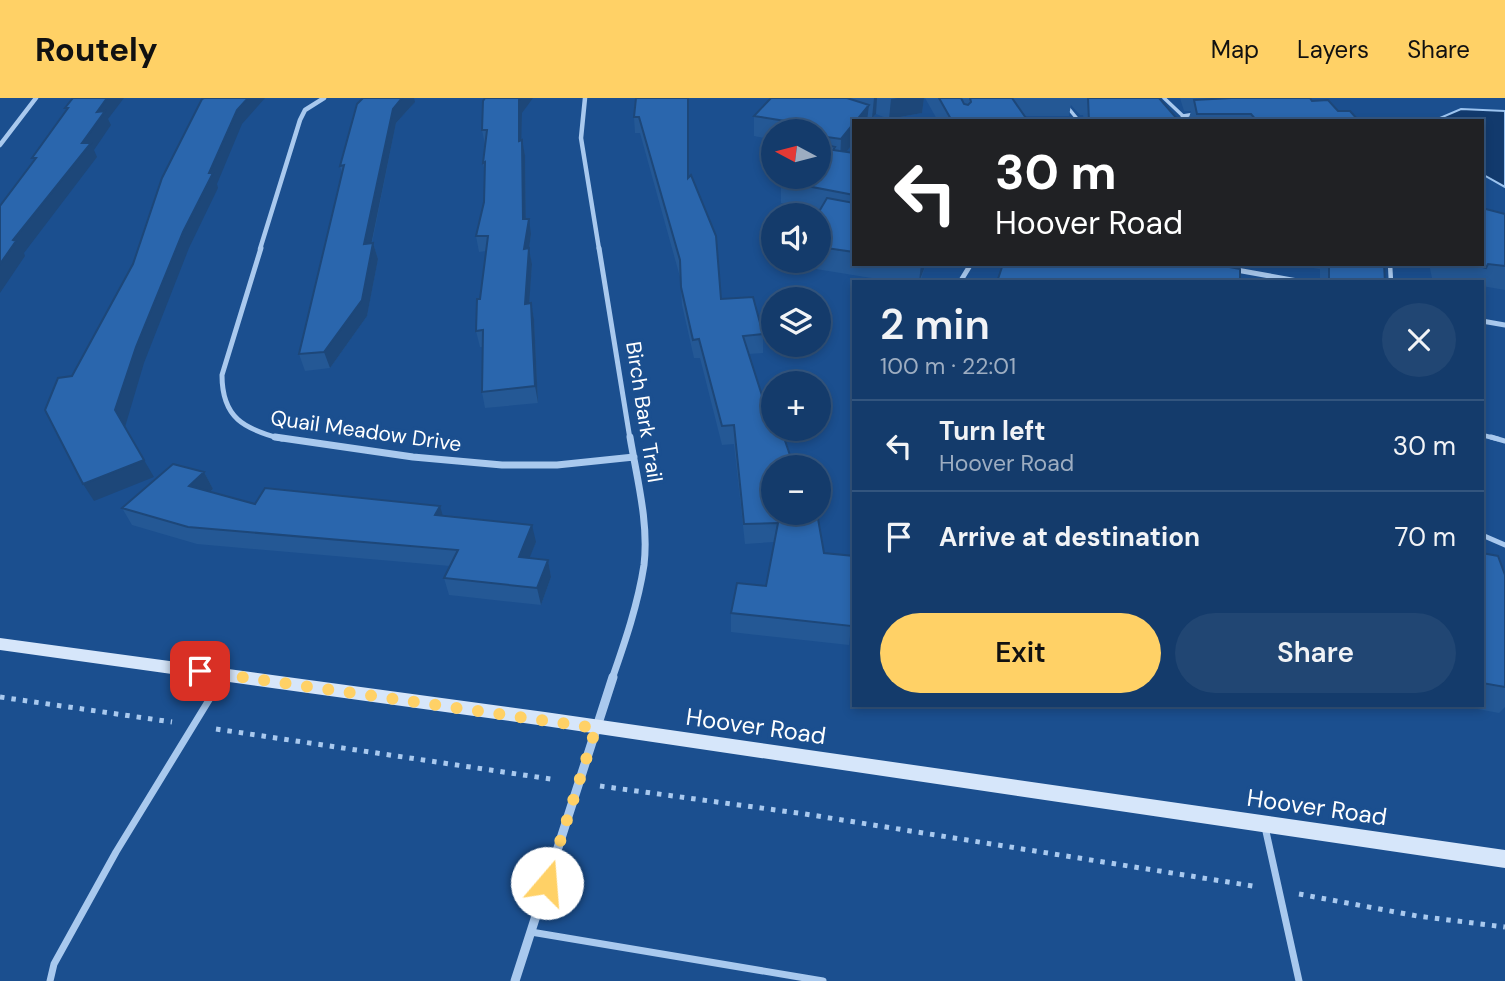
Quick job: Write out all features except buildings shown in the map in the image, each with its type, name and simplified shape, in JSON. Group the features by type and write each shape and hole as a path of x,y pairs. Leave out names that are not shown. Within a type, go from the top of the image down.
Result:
{"main road":[{"name":"Hoover Road","path":"0,643 1505,859"}],"street":[{"path":"0,145 36,98"},
{"name":"Quail Meadow Drive","path":"324,98 305,110 300,120 222,375 220,391 225,405 235,419 270,437 295,442 489,463 532,466 579,464 634,457"},
{"name":"Birch Bark Trail","path":"515,981 636,606 644,563 644,524 581,138 585,98"},
{"path":"1226,266 1292,280"},
{"path":"1484,320 1505,325"}],"lane":[{"path":"1060,98 1077,119"},
{"path":"1164,98 1183,116"},
{"path":"1183,116 1196,114"},
{"path":"1253,280 1254,273"},
{"path":"1484,436 1505,441"},
{"path":"1484,536 1505,545"},
{"path":"50,981 54,964 110,863 225,675"},
{"path":"1264,824 1299,981"},
{"path":"531,932 823,981"}],"path":[{"path":"0,697 805,814 1279,890 1417,916 1505,927"}],"water":[{"path":"1461,109 1505,111 1505,187 1484,175 1484,119 1438,119"}],"route":[{"path":"200,671 596,728 547,883"}]}
